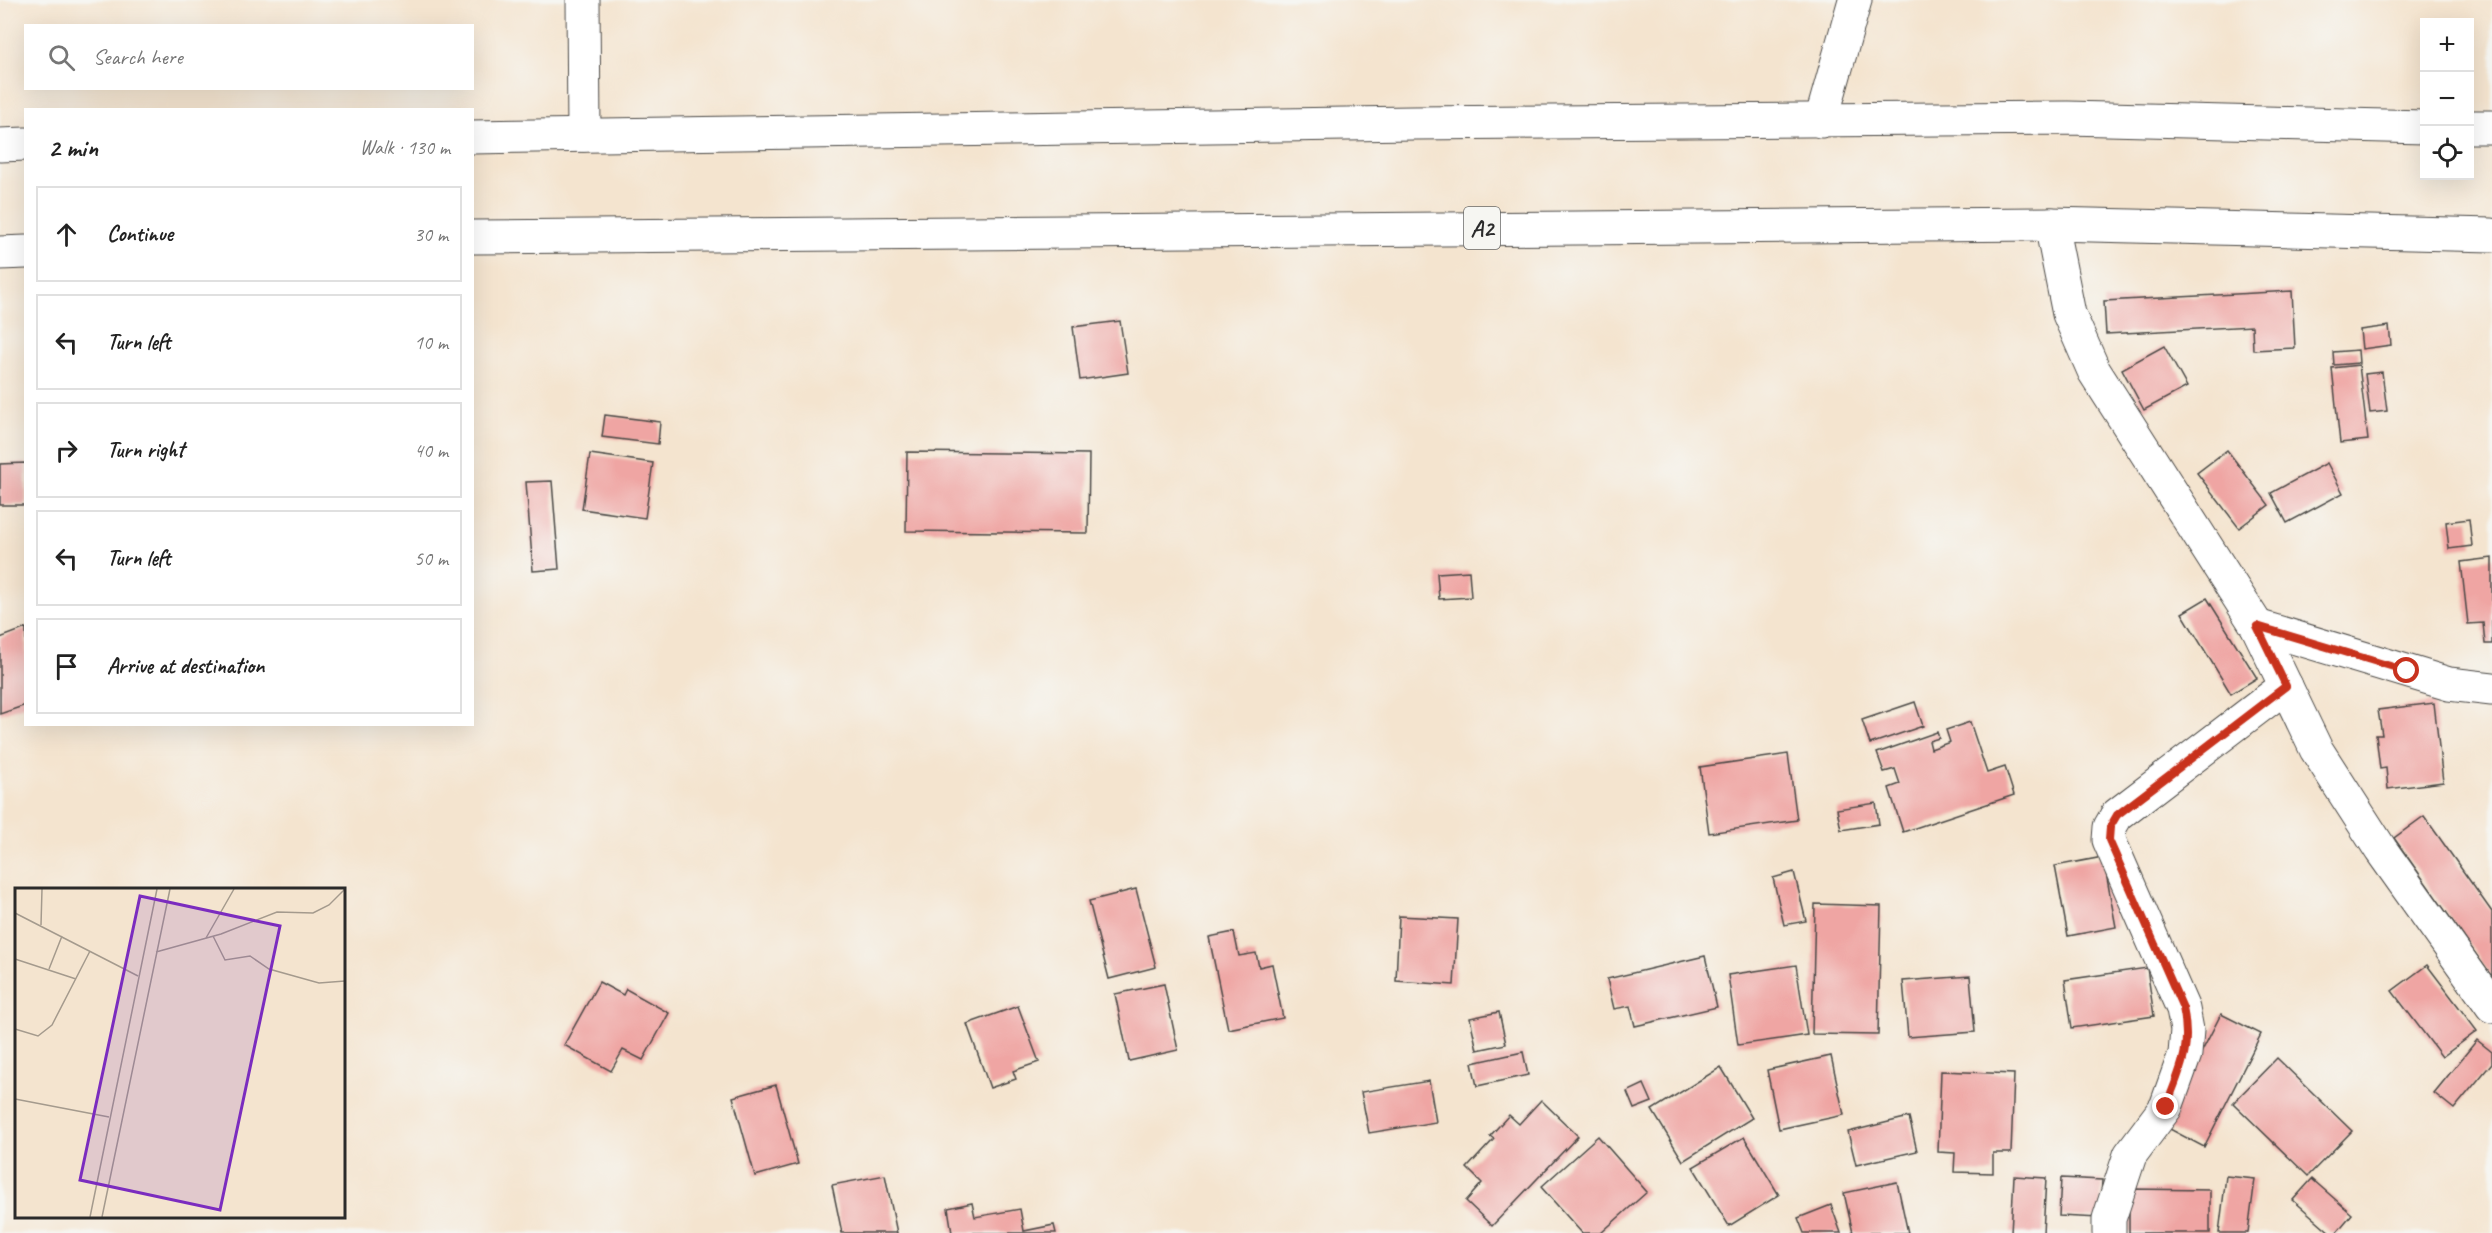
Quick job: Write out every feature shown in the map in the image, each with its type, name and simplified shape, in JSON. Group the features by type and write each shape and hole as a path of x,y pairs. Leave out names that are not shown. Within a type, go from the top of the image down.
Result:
{"main road":[{"path":"583,0 584,135"},
{"path":"1821,121 1854,0"},
{"path":"474,137 1425,123 2068,118 2420,127"},
{"path":"2474,127 2492,127"},
{"path":"0,145 24,144"},
{"path":"2050,224 2068,314 2094,371 2257,626 2316,749 2381,850 2492,1006"},
{"name":"A2","path":"474,237 2050,224 2492,235"},
{"path":"0,253 24,252"},
{"path":"2257,626 2450,684 2492,689"},
{"path":"2109,1233 2109,1219 2130,1155 2166,1107 2185,1054 2187,1030 2183,1008 2109,840 2110,827 2117,815 2286,686"}],"building":[{"path":"2292,291 2295,348 2253,350 2252,326 2106,334 2104,301"},
{"path":"1120,321 1128,373 1080,380 1073,327"},
{"path":"2389,326 2391,345 2362,349 2360,330"},
{"path":"2164,346 2187,387 2144,410 2122,369"},
{"path":"2358,350 2359,363 2334,365 2333,352"},
{"path":"2359,365 2368,440 2340,443 2332,368"},
{"path":"2382,372 2387,411 2370,413 2365,374"},
{"path":"605,415 660,422 658,444 602,437"},
{"path":"2227,450 2269,505 2239,528 2197,473"},
{"path":"907,452 1089,454 1088,533 906,531"},
{"path":"590,454 653,463 645,518 582,509"},
{"path":"24,463 24,505 0,505 0,464"},
{"path":"2327,463 2343,493 2287,523 2271,493"},
{"path":"552,481 559,569 533,571 526,482"},
{"path":"2469,519 2472,546 2449,549 2446,522"},
{"path":"2492,558 2492,644 2485,644 2483,623 2468,624 2461,562"},
{"path":"1469,571 1471,597 1439,599 1437,573"},
{"path":"2207,598 2257,678 2231,694 2182,613"},
{"path":"24,629 24,706 0,714 0,638"},
{"path":"1915,702 1923,726 1870,744 1862,720"},
{"path":"2434,703 2443,782 2388,789 2386,768 2380,769 2376,735 2382,735 2378,710"},
{"path":"1970,722 1987,773 2005,767 2014,795 1903,832 1889,788 1900,784 1895,769 1884,772 1877,753 1937,732 1939,738 1929,741 1931,749 1950,742 1946,730"},
{"path":"1788,754 1797,820 1709,833 1700,767"},
{"path":"1876,803 1879,824 1841,830 1837,809"},
{"path":"2424,816 2492,912 2492,977 2394,838"},
{"path":"2103,857 2116,927 2068,936 2055,866"},
{"path":"1794,872 1806,921 1784,925 1773,878"},
{"path":"1136,889 1156,967 1109,979 1089,901"},
{"path":"1815,904 1881,906 1878,1035 1812,1034"},
{"path":"1399,916 1458,919 1454,985 1396,981"},
{"path":"1234,932 1239,956 1256,953 1259,967 1272,964 1283,1018 1228,1029 1209,937"},
{"path":"1705,956 1717,1007 1635,1026 1630,1006 1614,1009 1607,979"},
{"path":"1796,965 1807,1035 1738,1045 1728,975"},
{"path":"2427,965 2477,1031 2442,1057 2392,991"},
{"path":"2147,968 2154,1016 2072,1028 2065,980"},
{"path":"1970,976 1975,1032 1908,1037 1903,981"},
{"path":"599,982 623,995 626,989 669,1013 643,1060 623,1050 611,1071 564,1045"},
{"path":"1164,984 1178,1050 1129,1061 1115,994"},
{"path":"1018,1006 1039,1062 1013,1071 1016,1079 990,1088 967,1024"},
{"path":"1499,1012 1506,1044 1477,1050 1470,1018"},
{"path":"2221,1014 2261,1034 2204,1147 2164,1126"},
{"path":"2477,1040 2492,1052 2492,1063 2454,1109 2434,1093"},
{"path":"1523,1052 1528,1075 1477,1086 1472,1063"},
{"path":"1831,1056 1844,1115 1779,1129 1767,1070"},
{"path":"2277,1058 2352,1131 2308,1176 2233,1103"},
{"path":"1721,1067 1752,1118 1683,1161 1652,1110"},
{"path":"1941,1071 2014,1074 2011,1153 1993,1153 1993,1173 1954,1172 1955,1153 1938,1152"},
{"path":"1429,1081 1436,1122 1369,1133 1361,1092"},
{"path":"1644,1084 1652,1102 1634,1109 1627,1092"},
{"path":"776,1085 798,1164 755,1176 733,1097"},
{"path":"1541,1100 1578,1136 1492,1226 1466,1201 1482,1183 1467,1168 1494,1139 1490,1136 1509,1115 1519,1124"},
{"path":"1909,1117 1917,1151 1856,1165 1848,1132"},
{"path":"1598,1136 1647,1192 1601,1233 1582,1233 1541,1187"},
{"path":"1744,1137 1779,1195 1729,1226 1693,1167"},
{"path":"885,1175 897,1233 842,1233 832,1185"},
{"path":"2014,1176 2046,1178 2043,1233 2011,1233"},
{"path":"2226,1176 2255,1179 2248,1233 2219,1233"},
{"path":"2061,1178 2102,1180 2100,1218 2059,1216"},
{"path":"2312,1179 2352,1214 2336,1233 2331,1233 2293,1200"},
{"path":"1897,1182 1908,1233 1853,1233 1844,1193"},
{"path":"2129,1189 2210,1190 2210,1233 2129,1233"},
{"path":"972,1203 975,1217 1020,1209 1024,1231 1054,1225 1056,1233 952,1233 948,1208"},
{"path":"1831,1205 1841,1233 1804,1233 1798,1218"}],"route":[{"path":"2166,1107 2185,1054 2187,1030 2183,1008 2109,840 2110,827 2117,815 2286,686 2257,626 2407,671"}]}
